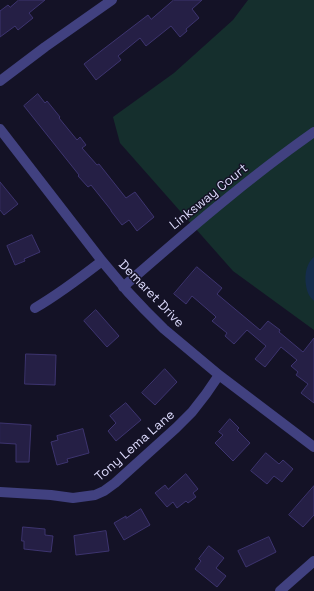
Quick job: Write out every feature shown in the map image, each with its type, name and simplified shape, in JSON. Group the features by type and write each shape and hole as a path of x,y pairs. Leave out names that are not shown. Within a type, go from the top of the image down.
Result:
{"street":[{"path":"0,81 112,0"},
{"name":"Demaret Drive","path":"0,129 102,261 145,310 164,329 219,375 314,447"},
{"name":"Linksway Court","path":"123,286 186,231 288,150 314,132"},
{"path":"35,308 54,297 102,261"},
{"name":"Tony Lema Lane","path":"0,492 73,498 95,495 104,491 116,483 192,412 219,375"},
{"path":"280,591 314,561"}],"green space":[{"path":"248,0 314,0 314,330 233,271 120,143 113,117 174,73 233,20"}],"water":[{"path":"314,257 314,301 308,293 306,274 308,264"}],"building":[{"path":"19,0 45,0 29,13 33,18 18,30 15,26 0,37 0,11 8,5 10,7"},
{"path":"174,0 202,0 192,9 199,18 186,29 187,31 180,37 171,26 146,46 140,38 118,56 121,60 96,80 84,64 148,15 151,19"},
{"path":"38,94 45,103 47,101 77,140 80,137 86,145 82,148 97,165 99,164 126,198 135,192 154,217 137,231 129,220 122,225 91,185 88,187 78,176 79,175 24,106"},
{"path":"0,182 18,204 4,215 0,210"},
{"path":"32,235 40,252 15,265 7,246"},
{"path":"197,267 222,288 217,294 260,330 268,321 280,330 279,332 303,352 314,338 314,403 301,393 308,384 296,375 298,372 291,366 297,360 281,347 265,367 255,359 266,346 247,330 234,344 225,336 227,333 212,321 216,317 192,296 186,304 174,294"},
{"path":"96,310 119,336 107,347 84,321"},
{"path":"26,354 56,355 55,385 25,384"},
{"path":"165,369 177,382 155,405 142,393"},
{"path":"126,403 141,420 116,441 108,431 116,423 110,416"},
{"path":"230,419 239,428 237,430 250,443 233,461 215,443 223,435 219,432"},
{"path":"0,423 31,425 29,462 16,462 16,444 0,443"},
{"path":"83,429 89,453 67,459 68,462 57,465 51,442 58,440 57,436"},
{"path":"266,453 279,464 283,460 293,469 282,482 274,476 267,484 251,471"},
{"path":"186,474 198,489 193,493 196,497 188,503 186,501 177,508 173,502 167,507 155,493 165,485 168,489"},
{"path":"314,486 314,515 303,527 289,515"},
{"path":"141,509 150,525 124,540 114,523"},
{"path":"23,527 45,529 45,535 53,536 51,552 24,549 24,541 22,541"},
{"path":"106,531 109,551 76,555 74,536"},
{"path":"269,537 276,552 246,567 238,551"},
{"path":"209,546 224,558 216,568 226,576 217,587 195,569 201,561 199,559"}]}
